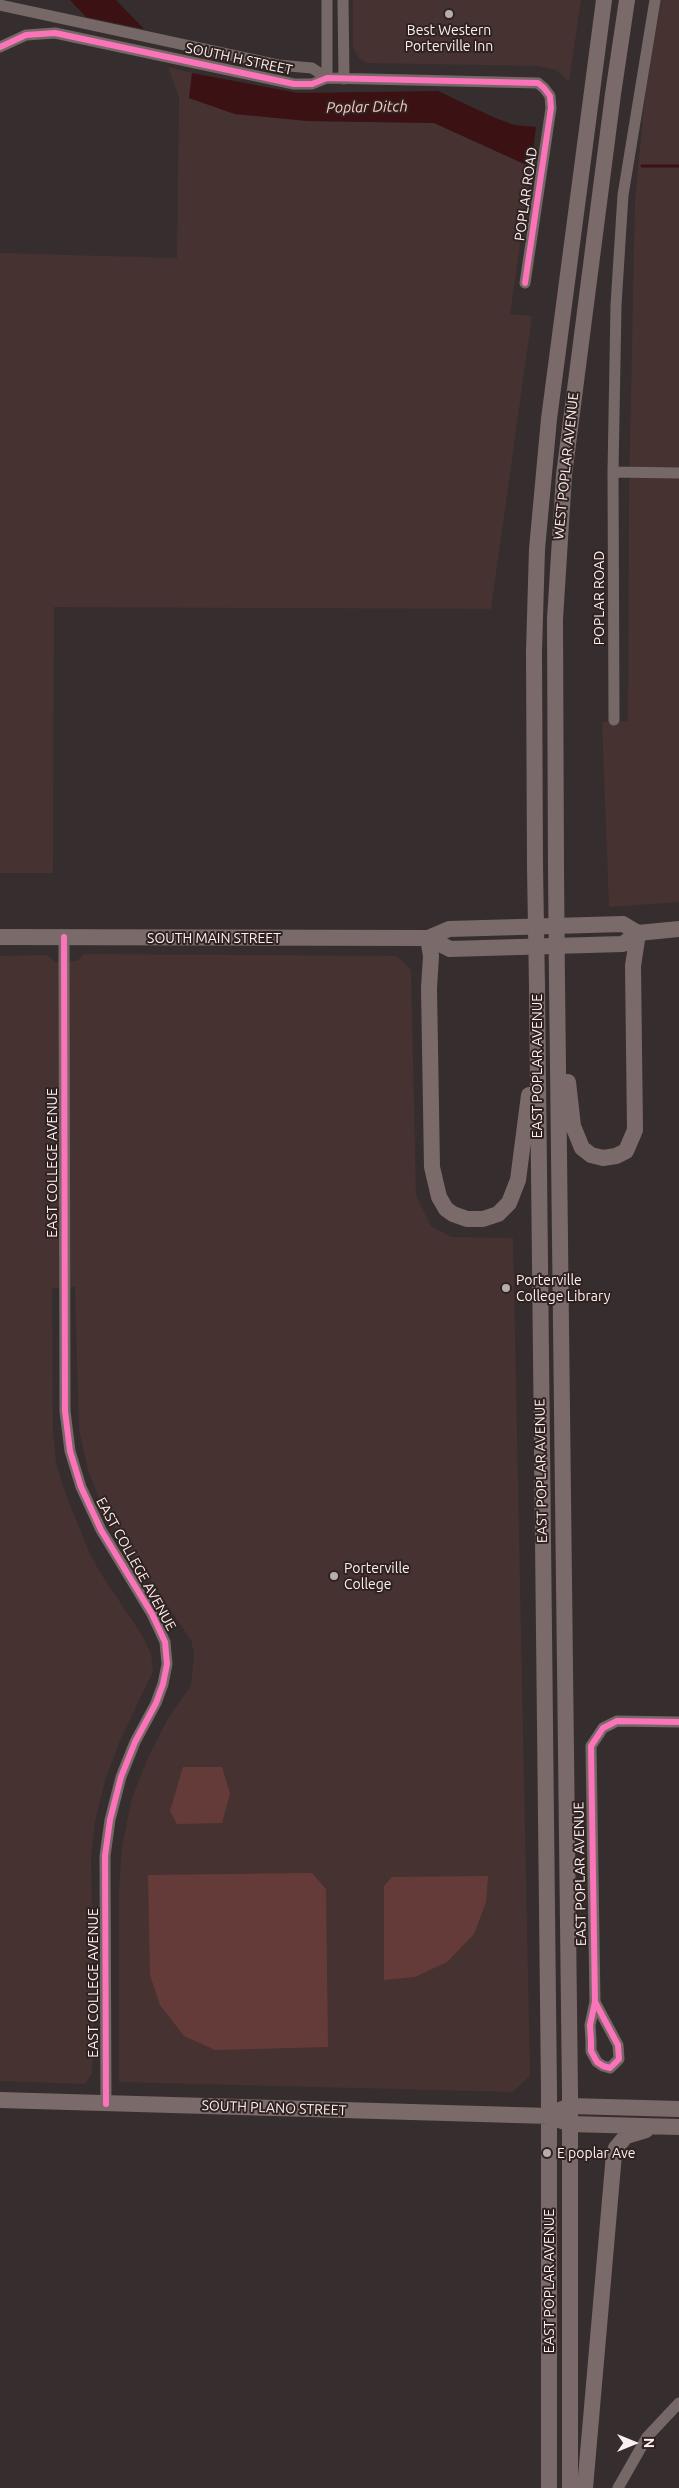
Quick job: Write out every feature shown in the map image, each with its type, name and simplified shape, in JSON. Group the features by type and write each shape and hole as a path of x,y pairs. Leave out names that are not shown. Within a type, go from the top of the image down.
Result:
{"main road":[{"name":"WEST POPLAR AVENUE","path":"536,934 534,651 537,549 549,419 604,0"},
{"name":"WEST POPLAR AVENUE","path":"557,936 555,619 564,475 613,94 627,0"},
{"name":"SOUTH MAIN STREET","path":"0,937 428,938 449,929 623,924 638,933 679,929"},
{"path":"557,983 575,1136 582,1148 591,1154 603,1158 616,1156 626,1150 634,1130 633,966 638,933"},
{"name":"EAST POPLAR AVENUE","path":"536,934 549,2116 549,2488"},
{"name":"EAST POPLAR AVENUE","path":"557,936 570,2106 570,2488"},
{"path":"428,938 431,956 429,998 434,1178 442,1203 446,1209 460,1217 475,1220 491,1217 504,1209 512,1197 518,1180 536,1038"},
{"name":"SOUTH PLANO STREET","path":"0,2100 549,2116 570,2124 672,2127"},
{"name":"SOUTH PLANO STREET","path":"549,2116 570,2106 679,2109"},
{"path":"585,2488 614,2154 616,2148 626,2136 636,2132 672,2127"}],"street":[{"path":"327,0 327,78"},
{"path":"343,0 344,79"},
{"name":"POPLAR ROAD","path":"614,720 616,305 623,195 656,0"},
{"name":"SOUTH H STREET","path":"0,5 278,65 312,68 327,78"},
{"path":"94,40 98,26"},
{"name":"SOUTH H STREET","path":"0,47 15,39 38,33 55,32 282,82 312,84 327,78 530,82 544,88 550,96 551,108"},
{"name":"POPLAR ROAD","path":"525,283 551,108"},
{"path":"614,472 679,473"},
{"name":"EAST COLLEGE AVENUE","path":"64,937 65,1402 70,1451 81,1487 101,1530 152,1614 165,1642 167,1664 156,1704 135,1742 121,1777 105,1856 106,2104"},
{"name":"EAST POPLAR AVENUE","path":"595,2002 618,2046 619,2059 617,2064 610,2068 600,2065 591,2051 590,2025 595,2002 591,1746 603,1728 616,1721 679,1722"},
{"path":"618,2488 647,2437 679,2403"}],"shaded area":[{"path":"353,0 581,0 569,81 556,70 538,66 368,63 359,58 353,48"},
{"path":"654,0 679,0 679,902 609,907 602,722 628,721 629,492 635,201"},
{"path":"168,67 192,73 190,98 235,114 308,121 434,123 531,167 510,314 532,316 491,609 54,607 53,873 0,873 0,253 177,258 179,97"},
{"name":"Porterville College","path":"84,954 397,956 411,970 416,1195 431,1226 451,1237 513,1238 530,2076 513,2092 119,2082 119,1889 122,1848 131,1801 149,1755 170,1715 191,1686 194,1654 191,1640 104,1511 88,1470 79,1430 75,1287 52,1288 53,1432 56,1463 66,1495 87,1547 99,1571 142,1635 151,1654 153,1671 119,1743 105,1781 95,1821 91,1856 94,2013 92,2074 85,2084 0,2081 0,956 47,955 55,962 77,961"},
{"path":"183,1767 222,1767 230,1794 222,1823 177,1824 170,1811"},
{"path":"312,1873 326,1889 328,2047 215,2050 184,2036 160,2005 150,1975 148,1875"},
{"path":"488,1876 486,1902 474,1934 447,1962 415,1977 384,1980 384,1886 392,1877"}],"water":[{"path":"70,0 116,0 144,29 86,17"},
{"path":"192,73 298,93 438,91 514,125 536,127 531,167 434,123 308,121 235,114 189,98"}],"waterway":[{"name":"Poplar Ditch","path":"642,166 679,166"}],"cycle path":[{"path":"0,47 26,35 55,33 294,84 312,84 327,78 538,83 550,96 551,108 525,283"},
{"path":"64,937 65,1411 70,1451 81,1487 101,1530 152,1614 165,1642 167,1664 163,1684 156,1703 135,1742 121,1777 110,1820 105,1856 106,2104"},
{"path":"595,2002 618,2045 619,2059 610,2068 597,2062 591,2051 590,2025 595,2002 591,1746 603,1728 617,1721 679,1722"}],"place":[{"name":"Best Western Porterville Inn","path":"449,14"},
{"name":"Porterville College Library","path":"506,1288"},
{"name":"Porterville College","path":"334,1576"},
{"name":"E poplar Ave","path":"547,2153"}]}
